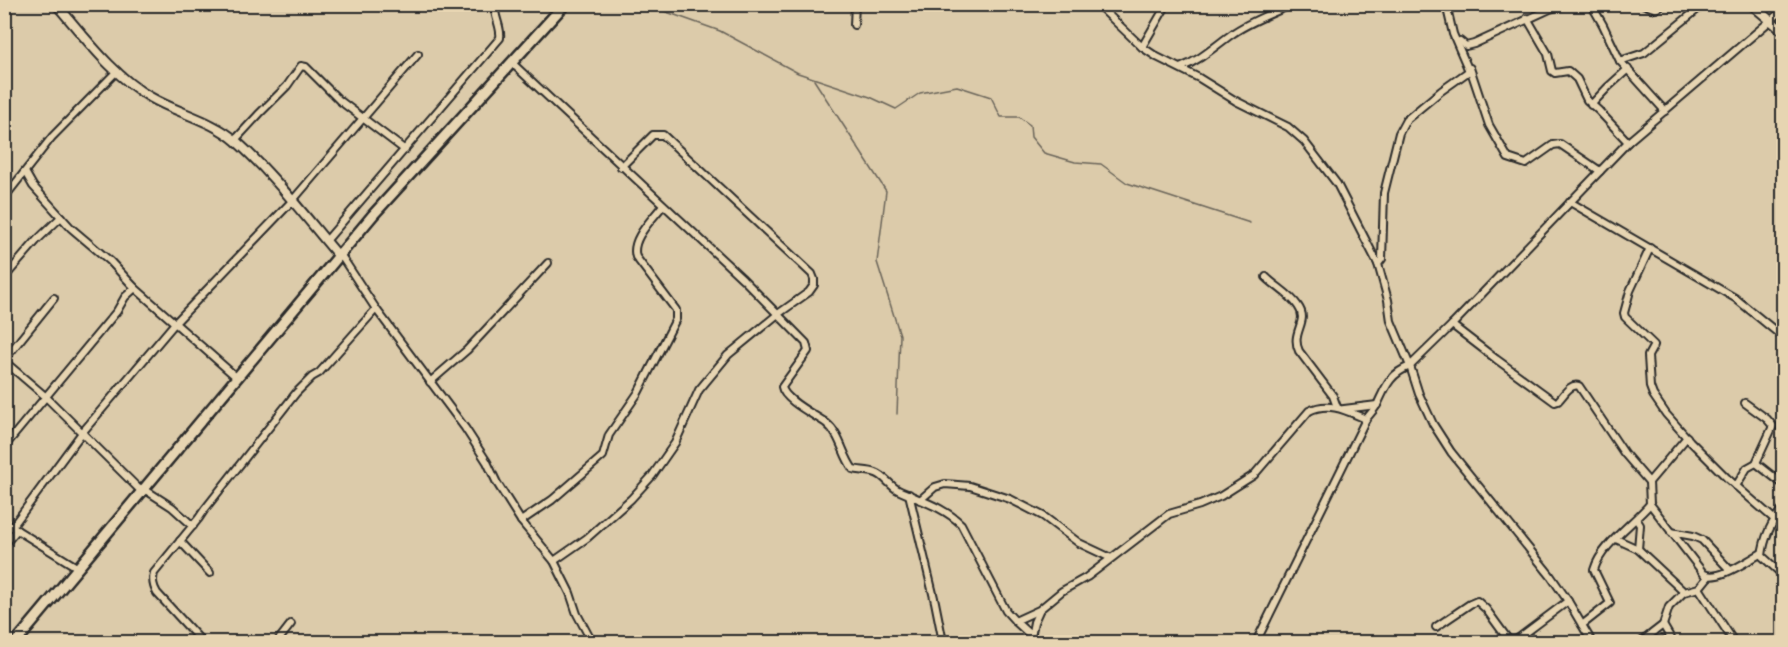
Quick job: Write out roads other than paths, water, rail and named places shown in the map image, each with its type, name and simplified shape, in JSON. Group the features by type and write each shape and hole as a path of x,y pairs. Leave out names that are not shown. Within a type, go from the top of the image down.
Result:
{"main road":[{"path":"16,642 370,213 558,4"},
{"path":"219,397 234,375 338,254 565,4"},
{"path":"11,642 142,489"}],"street":[{"path":"56,4 117,71 138,89 235,140 293,201 338,254 487,462 497,483 521,521 560,570 581,624 592,642"},
{"path":"326,241 500,38 495,4"},
{"path":"854,25 855,4"},
{"path":"1097,4 1142,47 1236,101 1288,127 1304,141 1337,184 1378,264 1391,321 1433,424 1451,452 1550,575 1592,642"},
{"path":"1142,47 1167,4"},
{"path":"1180,68 1201,59 1249,24 1292,4"},
{"path":"1378,264 1382,259 1384,193 1399,133 1406,120 1469,71 1453,34 1446,4"},
{"path":"1462,45 1474,44 1527,18 1569,4"},
{"path":"1591,4 1620,61 1665,111"},
{"path":"1642,4 1656,9 1663,4"},
{"path":"1620,61 1644,53 1704,4"},
{"path":"1751,4 1784,32"},
{"path":"1256,642 1366,419 1377,405 1384,387 1402,369 1410,366 1452,325 1628,142 1784,9"},
{"path":"1527,18 1548,54 1552,71 1555,73 1568,71 1573,74 1591,105 1602,113 1628,142"},
{"path":"1453,34 1462,45 1490,125 1508,158 1526,164 1553,145 1560,144 1600,171"},
{"path":"4,545 81,434 175,323 293,201 418,54"},
{"path":"512,63 743,279 807,343 808,351 782,387 783,392 828,424 839,438 853,469 873,471 881,475 896,489 950,514 961,524 1006,611 1038,642"},
{"path":"235,140 287,86 301,66 306,67 339,100 405,150"},
{"path":"1591,105 1628,69"},
{"path":"4,198 52,137 117,71"},
{"path":"554,561 588,538 631,499 652,476 675,443 699,390 728,355 809,292 814,285 812,274 663,135 653,135 621,167"},
{"path":"25,172 33,186 71,228 234,375"},
{"path":"17,182 33,186"},
{"path":"1570,202 1735,298 1784,338"},
{"path":"521,521 552,500 603,456 609,435 638,393 676,319 676,310 634,252 637,239 663,205"},
{"path":"4,278 37,240 61,217"},
{"path":"1650,248 1630,291 1624,313 1625,317 1654,345 1648,356 1650,387 1666,414 1687,437 1736,486 1774,519"},
{"path":"430,382 467,350 548,263"},
{"path":"1266,277 1298,305 1302,313 1296,338 1299,351 1340,408 1366,419"},
{"path":"4,447 117,311 125,297 135,288"},
{"path":"54,298 4,360 142,489 172,507 192,526"},
{"path":"202,642 157,593 153,585 154,573 296,393 319,373 376,309"},
{"path":"1452,325 1555,402 1571,386 1579,386 1624,453 1649,482 1650,504 1704,574 1719,576 1762,553"},
{"path":"1736,486 1747,468 1756,463 1773,426 1745,404"},
{"path":"1015,621 1039,610 1062,591 1087,577 1169,514 1200,506 1246,482 1309,411 1317,407 1377,405"},
{"path":"1649,482 1687,437"},
{"path":"1756,463 1784,485"},
{"path":"920,500 935,487 945,484 970,486 990,492 1010,499 1043,516 1079,543 1111,558"},
{"path":"909,494 943,642"},
{"path":"1582,625 1610,603 1594,570 1596,561 1618,535 1650,504"},
{"path":"1784,507 1774,519 1762,553 1763,558 1784,576"},
{"path":"1636,519 1640,525 1638,549"},
{"path":"4,522 75,566"},
{"path":"1671,532 1702,540 1730,570"},
{"path":"1616,539 1638,549 1684,592"},
{"path":"180,541 210,573"},
{"path":"1641,642 1663,626 1669,607 1684,592 1699,588 1708,576"},
{"path":"1699,588 1734,642"},
{"path":"1436,627 1478,601 1510,642 1516,640 1568,601"},
{"path":"1031,637 1039,610"},
{"path":"277,642 291,624"},
{"path":"1663,626 1673,642"}],"waterway":[{"path":"644,4 720,31 798,73 870,97 896,109 920,93 957,86 991,97 1001,117 1019,117 1030,125 1031,137 1044,153 1075,162 1101,164 1127,183 1250,223"},
{"path":"814,80 886,191 877,262 900,335 897,414"}]}
